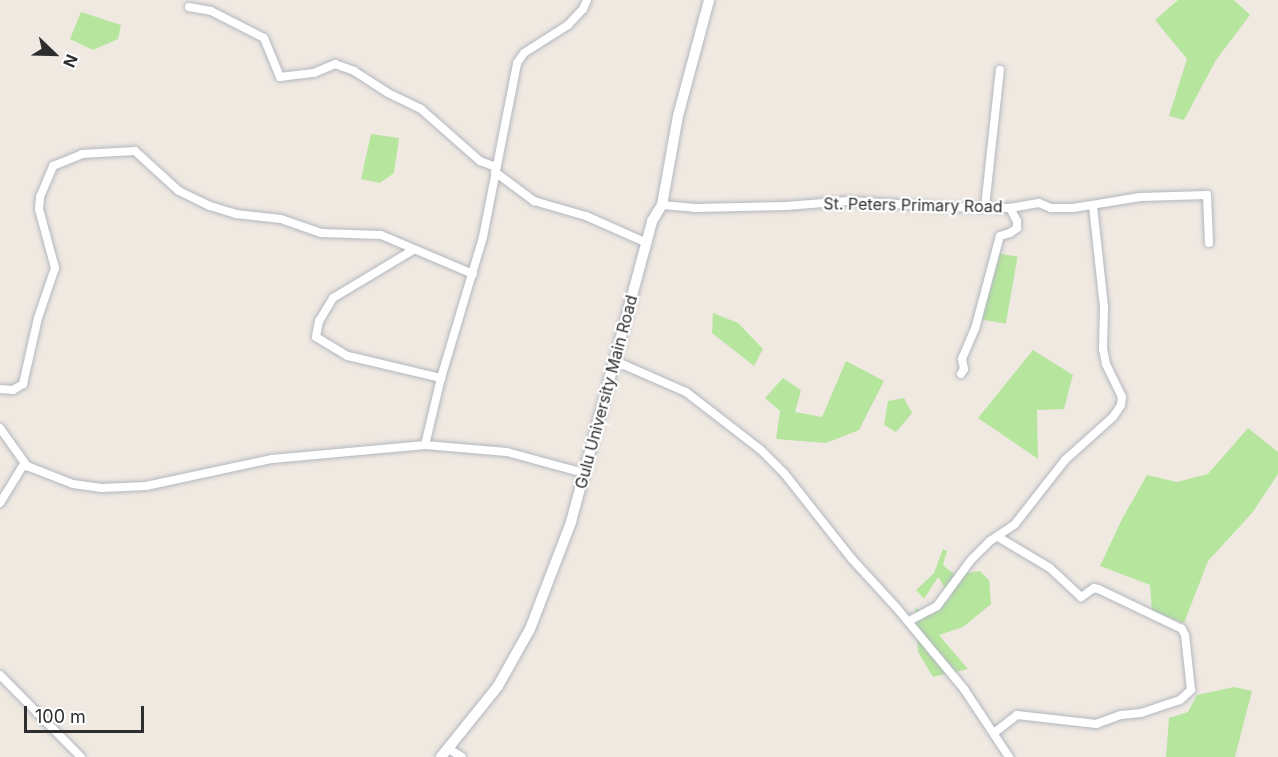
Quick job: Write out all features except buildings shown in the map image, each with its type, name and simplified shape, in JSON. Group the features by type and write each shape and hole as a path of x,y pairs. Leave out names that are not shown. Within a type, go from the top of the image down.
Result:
{"street":[{"path":"425,445 441,378 473,274 492,198 510,88 520,57 568,25 583,9 587,0"},
{"name":"Gulu University Main Road","path":"445,753 498,686 531,629 571,522 652,221 662,206 678,116 710,0"},
{"path":"189,7 211,11 264,38 280,77 314,73 335,64 354,71 388,93 421,109 480,161 495,169 534,201 582,214 647,243"},
{"path":"986,207 1000,70"},
{"path":"0,389 13,390 23,384 38,318 54,274 54,261 39,209 40,197 53,165 82,154 135,151 179,191 210,206 236,214 281,219 321,233 381,235 473,274"},
{"name":"St. Peters Primary Road","path":"662,206 786,206 849,201 943,207 1010,207 1038,204 1051,208 1093,206 1126,199 1173,194 1207,195 1209,243"},
{"path":"909,621 937,606 971,560 1016,524 1065,460 1113,417 1123,401 1106,364 1103,349 1104,307 1093,206"},
{"path":"961,374 964,369 963,359 975,328 1000,236 1017,228 1017,221 1010,207"},
{"path":"413,250 333,298 319,321 316,337 348,356 441,378"},
{"path":"615,361 686,392 761,450 784,473 852,559 909,621 964,689 1009,757"},
{"path":"0,428 24,464 73,484 102,488 146,486 272,459 425,445 507,452 584,473"},
{"path":"0,503 24,464"},
{"path":"994,733 1017,715 1096,724 1180,700 1191,690 1185,634 1182,629 1098,589 1094,588 1081,597 1050,568 998,537"},
{"path":"0,675 81,757"},
{"path":"445,753 462,757"}],"green space":[{"path":"1178,0 1234,0 1250,15 1216,60 1184,120 1169,116 1187,59 1155,20"},
{"path":"81,12 121,25 118,39 93,50 70,39"},
{"path":"371,134 399,138 394,173 380,183 361,179"},
{"path":"991,252 1018,257 1006,324 979,319"},
{"path":"713,313 738,323 763,349 754,366 712,333"},
{"path":"1033,350 1073,375 1064,409 1037,410 1038,459 978,418"},
{"path":"846,361 884,381 859,430 826,443 776,439 780,411 765,398 783,378 801,390 795,412 822,417"},
{"path":"904,398 912,413 896,432 884,425 888,401"},
{"path":"1248,428 1278,452 1278,474 1252,513 1208,561 1184,623 1152,611 1150,585 1100,566 1122,519 1147,475 1177,482 1208,474"},
{"path":"943,549 947,551 943,565 955,575 980,571 989,580 991,604 963,627 939,635 968,669 933,677 918,652 915,608 932,615 951,597 938,577 924,599 916,590 934,573"},
{"path":"1234,687 1252,691 1235,757 1166,757 1169,718 1188,712 1197,695"}]}
